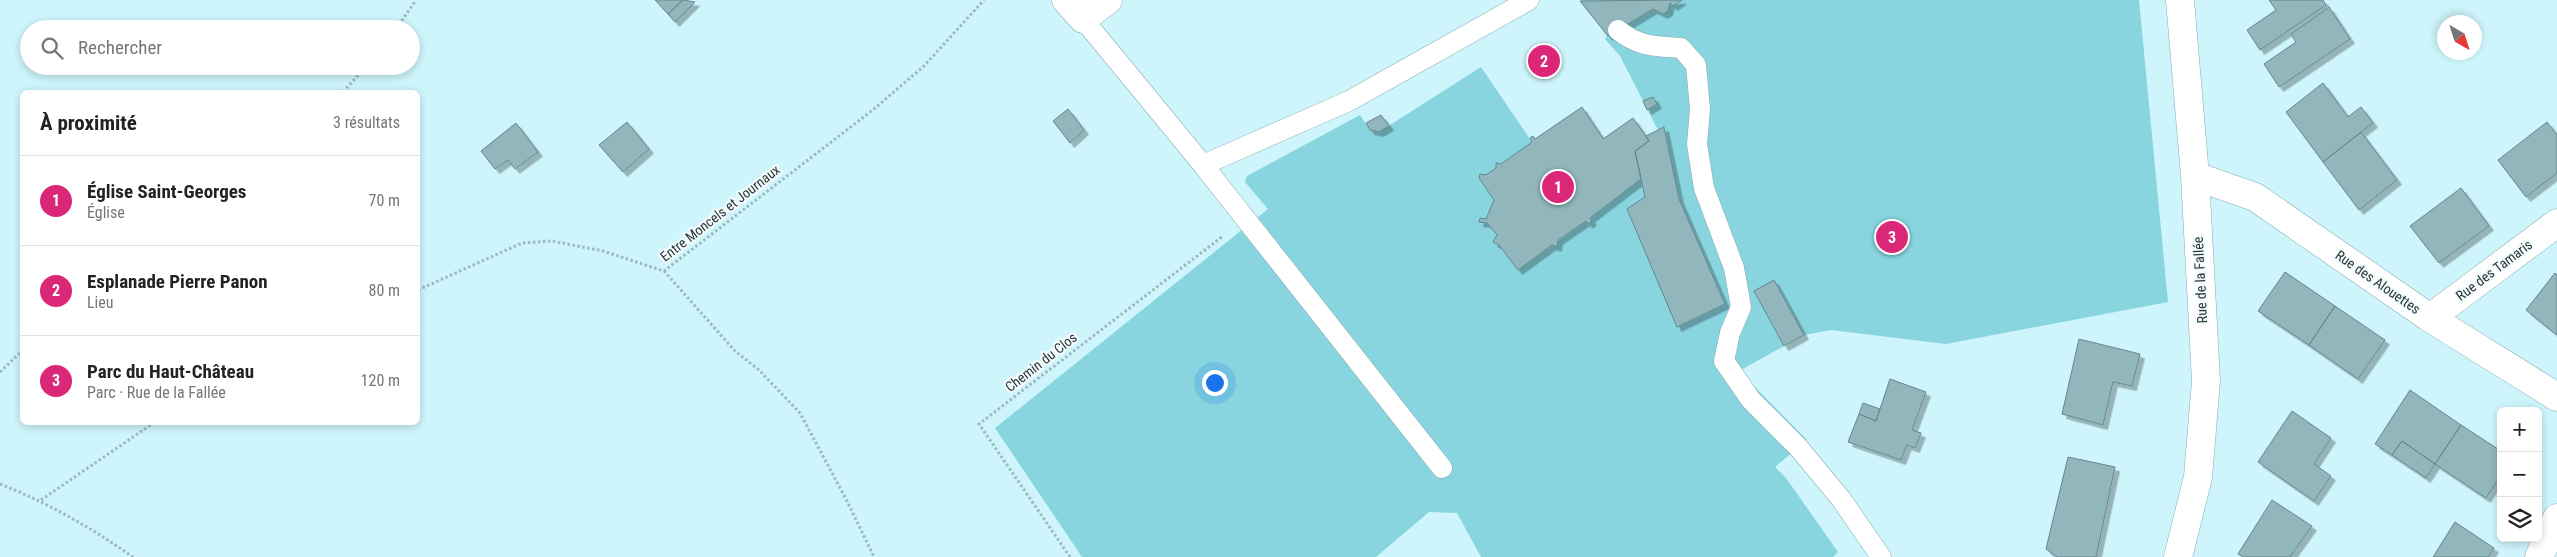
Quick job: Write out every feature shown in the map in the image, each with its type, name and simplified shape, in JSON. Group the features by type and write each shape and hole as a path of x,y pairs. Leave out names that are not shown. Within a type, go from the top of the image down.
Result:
{"street":[{"path":"1074,10 1108,0"},
{"name":"Rue de la Fallée","path":"2178,557 2198,477 2206,381 2195,176 2180,0"},
{"name":"Rue des Alouettes","path":"2195,176 2255,197 2430,318 2557,397"},
{"name":"Rue des Tamaris","path":"2430,318 2557,223"},
{"path":"2539,557 2557,518"}],"lane":[{"path":"1202,165 1349,101 1529,0"},
{"path":"1074,10 1202,165 1442,468"},
{"path":"1618,30 1632,42 1649,46 1681,48 1696,65 1700,109 1697,144 1704,188 1734,268 1741,307 1730,333 1724,361 1751,400 1798,448 1841,499 1881,557"}],"path":[{"path":"402,20 416,0"},
{"name":"Entre Moncels et Journaux","path":"420,289 522,243 552,241 603,250 664,271 874,108 924,66 984,0"},
{"path":"345,90 358,75"},
{"name":"Chemin du Clos","path":"1070,557 979,424 1245,219"},
{"path":"664,271 735,351 766,377 800,413 847,501 874,557"},
{"path":"0,372 20,353"},
{"path":"41,500 151,425"},
{"path":"0,484 41,500 106,538 133,557"}],"shaded area":[{"path":"1581,0 2139,0 2168,302 1946,344 1831,330 1804,335 1739,371 1807,440 1775,467 1786,478 1838,552 1833,557 1481,557 1457,513 1429,512 1376,557 1082,557 995,428 1268,209 1245,182 1247,176 1360,115 1370,130 1379,132 1481,67 1532,142 1501,164 1496,163 1496,168 1486,175 1494,200 1486,219 1480,218 1479,221 1487,223 1497,235 1493,242 1499,245 1518,270 1586,221 1588,224 1592,221 1590,218 1613,201 1635,151 1649,141 1646,136 1658,130 1620,56 1605,39 1607,36"}],"building":[{"path":"655,0 683,0 668,14"},
{"path":"683,0 695,2 675,22 668,14"},
{"path":"1682,0 1673,6 1670,3 1668,11 1663,14 1653,9 1608,36 1580,1"},
{"path":"2269,0 2323,0 2326,5 2260,50 2247,30 2276,10"},
{"path":"2329,7 2350,39 2279,87 2264,64 2296,42 2291,34"},
{"path":"2323,83 2348,117 2361,107 2373,123 2323,162 2286,112"},
{"path":"1653,97 1657,104 1647,110 1643,101"},
{"path":"1582,107 1603,139 1633,118 1649,141 1635,151 1641,179 1590,218 1592,221 1588,224 1586,221 1558,240 1557,247 1552,245 1518,270 1499,245 1493,242 1497,235 1487,223 1479,222 1480,218 1486,219 1494,200 1479,178 1480,174 1486,175 1496,168 1496,163 1501,164 1532,142 1530,138 1533,136 1535,139"},
{"path":"1068,109 1084,130 1070,143 1053,121"},
{"path":"1381,115 1389,126 1379,132 1370,130 1366,123"},
{"path":"627,122 649,149 623,172 599,145"},
{"path":"2547,122 2557,135 2557,173 2526,197 2498,160"},
{"path":"516,123 538,152 515,169 508,160 495,169 481,151"},
{"path":"1664,127 1679,199 1725,304 1677,327 1627,209 1645,197 1635,151 1649,141 1646,136"},
{"path":"2361,132 2397,180 2359,210 2323,162"},
{"path":"2461,188 2489,226 2439,263 2410,226"},
{"path":"2285,272 2335,306 2309,345 2258,311"},
{"path":"2555,273 2557,275 2557,335 2526,310"},
{"path":"1774,280 1804,335 1784,346 1754,291"},
{"path":"2335,306 2385,340 2358,379 2309,345"},
{"path":"2079,339 2140,354 2132,386 2113,382 2103,425 2062,414"},
{"path":"1890,379 1926,392 1912,430 1921,433 1915,448 1907,445 1901,460 1848,442 1859,414 1876,421"},
{"path":"2410,390 2461,425 2435,464 2402,441 2392,455 2375,444"},
{"path":"1863,403 1880,409 1876,421 1859,414"},
{"path":"2292,411 2331,438 2314,464 2331,476 2314,501 2258,462"},
{"path":"2461,425 2497,448 2497,481 2486,498 2435,464"},
{"path":"2402,441 2435,464 2426,478 2392,455"},
{"path":"2068,457 2115,467 2096,557 2057,557 2046,549"},
{"path":"2272,500 2312,526 2290,557 2243,557 2238,554"},
{"path":"2455,522 2494,548 2488,557 2433,557"}],"place":[{"name":"Esplanade Pierre Panon","path":"1544,61"},
{"name":"Église Saint-Georges","path":"1558,187"},
{"name":"Parc du Haut-Château","path":"1892,237"}]}
